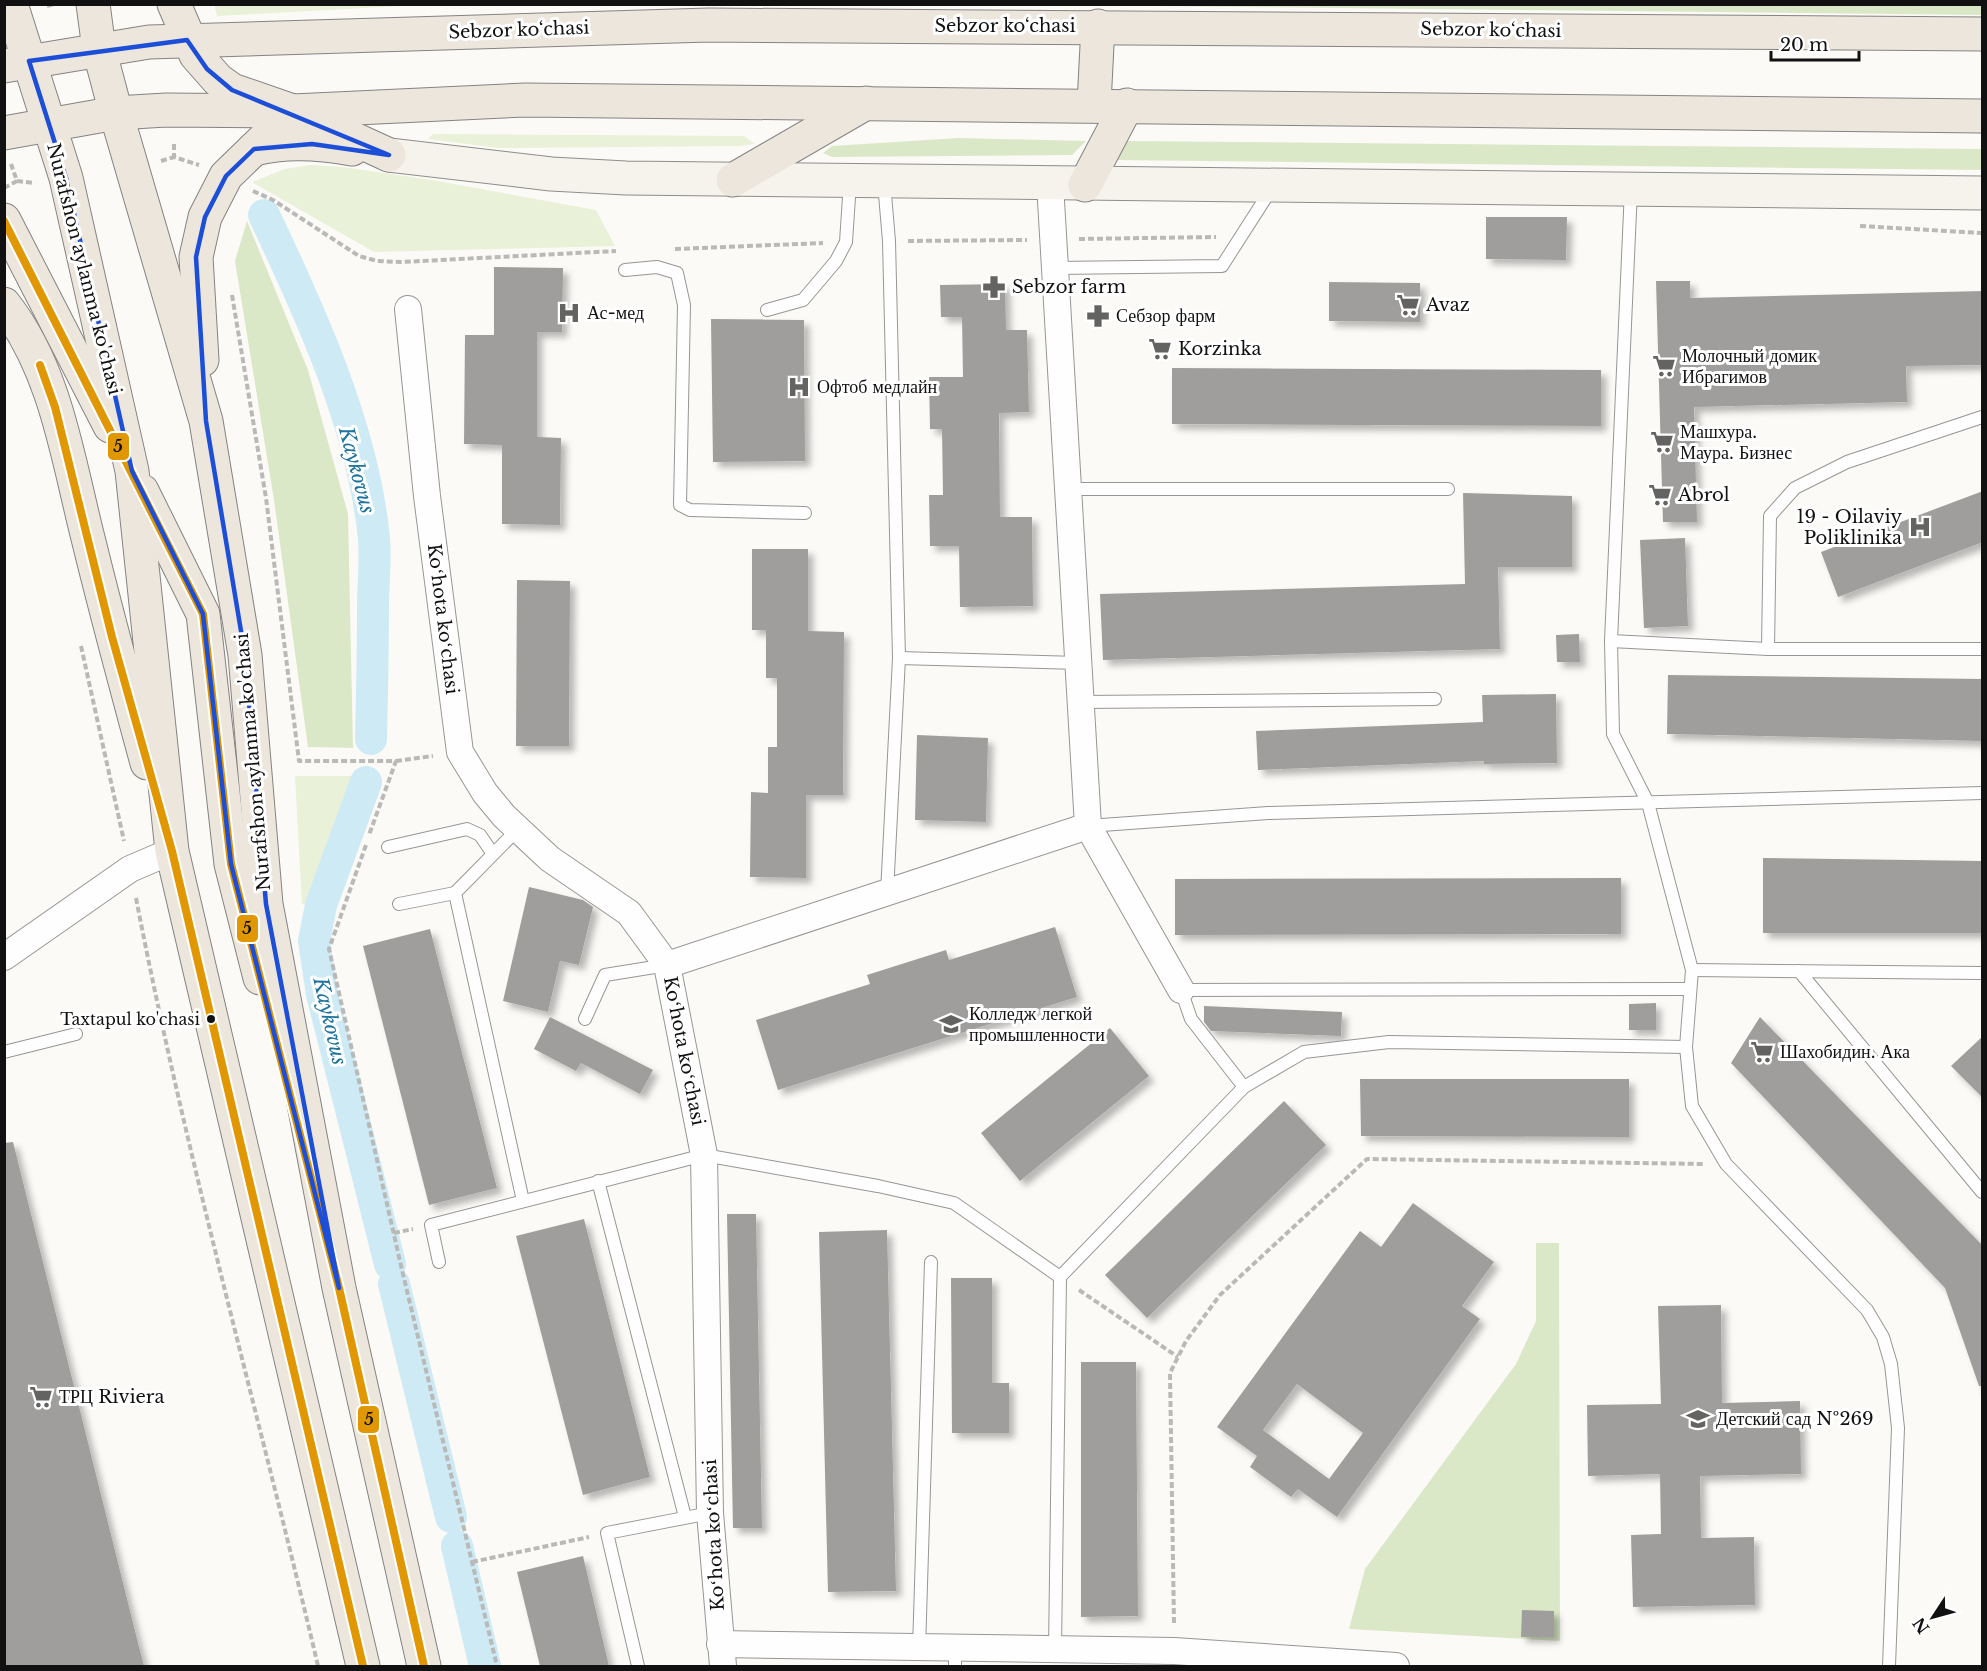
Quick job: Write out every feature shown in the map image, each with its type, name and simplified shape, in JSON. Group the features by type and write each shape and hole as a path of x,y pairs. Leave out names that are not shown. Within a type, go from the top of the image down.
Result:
{"main road":[{"name":"Nurafshon aylanma ko'chasi","path":"11,4 17,64 48,124 66,178 132,471 172,851 363,1666"},
{"name":"Nurafshon aylanma ko'chasi","path":"93,4 99,49 116,113 206,421 245,655 266,904 339,1288 424,1666"},
{"path":"174,4 187,40 207,69 232,90 293,111 389,155"},
{"path":"668,4 708,24"},
{"name":"Sebzor ko‘chasi","path":"17,64 148,42 708,24 1983,34"},
{"path":"1094,104 1098,26"},
{"path":"8,148 48,124 116,113 166,110 293,111 525,100 1094,104 1983,116"},
{"path":"733,180 866,103"},
{"path":"1085,185 1127,105"},
{"path":"206,421 198,305 198,244 205,217 226,176 293,111"},
{"path":"254,149 270,145 312,144 389,155"},
{"path":"4,220 202,614 231,864 339,1288"},
{"path":"4,304 17,320 38,358 55,407 112,637 172,851"}],"street":[{"path":"389,155 551,174 733,180 1983,192"},
{"path":"1050,184 1088,826 1181,990"},
{"name":"Koʻhota koʻchasi","path":"408,309 427,496 460,752 485,792 518,829 578,880 629,913 667,965 704,1155 710,1513 722,1655"},
{"path":"667,965 1088,826"},
{"path":"4,957 130,869 172,851"},
{"path":"722,1655 919,1649 955,1658 1055,1650 1174,1651 1287,1662 1396,1666"}],"lane":[{"path":"767,310 803,300 836,261 846,242 850,182"},
{"path":"884,183 889,241 899,658 887,893"},
{"path":"1054,268 1222,266 1274,186"},
{"path":"1631,189 1611,641 1613,734 1648,803 1692,970 1686,1047 1692,1106 1726,1164 1867,1310 1883,1336 1891,1364 1898,1428 1889,1666"},
{"path":"625,270 657,267 677,273 684,305 680,506 690,510 805,513"},
{"path":"1768,649 1770,516 1795,488 1847,462 1983,417"},
{"path":"1068,489 1448,489"},
{"path":"1611,641 1768,649 1983,649"},
{"path":"899,658 1078,663"},
{"path":"1081,702 1435,699"},
{"path":"1088,826 1268,813 1983,793"},
{"path":"388,847 467,829 480,835 493,854"},
{"path":"399,904 455,893 518,829"},
{"path":"455,893 523,1201"},
{"path":"585,1020 605,975 667,965"},
{"path":"1692,970 1983,973"},
{"path":"1799,971 1983,1192"},
{"path":"1244,1087 1191,1020 1181,990 1690,989"},
{"path":"4,1052 76,1034"},
{"path":"1055,1650 1060,1277 1244,1087 1304,1052 1389,1042 1686,1047"},
{"path":"439,1262 431,1225 704,1155 878,1185 954,1203 1060,1277"},
{"path":"598,1181 685,1517"},
{"path":"919,1649 931,1262"},
{"path":"638,1666 607,1533 710,1513"}],"path":[{"path":"47,6 54,4"},
{"path":"174,144 174,156"},
{"path":"8,148 17,181"},
{"path":"159,162 174,156 204,166"},
{"path":"4,188 17,181 38,183"},
{"path":"244,186 273,200 359,256 377,261 402,262 626,251"},
{"path":"1854,225 1983,233"},
{"path":"889,241 1217,237"},
{"path":"672,249 846,242"},
{"path":"231,292 266,498 299,761 396,761 460,752"},
{"path":"80,635 82,657 130,869 152,979 201,1190 318,1666"},
{"path":"396,761 329,949 497,1666"},
{"path":"1174,1651 1170,1373 1186,1341 1220,1294 1367,1159 1726,1164"},
{"path":"1060,1277 1178,1357"},
{"path":"472,1562 607,1533"}],"highlighted area":[{"path":"187,40 207,69 232,90 389,155 312,144 254,149 226,176 205,217 196,257 206,421 245,655 266,904 339,1288 231,864 203,614 132,471 66,178 29,61"}],"green space":[{"path":"214,4 421,4 421,5 217,16"},
{"path":"1055,4 1982,4 1982,15 1055,5"},
{"path":"433,134 744,136 755,144 498,148 428,139"},
{"path":"959,138 1086,141 1072,155 832,157 823,153 832,146"},
{"path":"1127,141 1982,149 1982,170 1114,160"},
{"path":"310,165 343,167 432,180 596,210 615,246 374,252 252,182 285,169"},
{"path":"247,221 308,370 348,514 353,748 308,747 274,500 235,261"},
{"path":"295,776 354,776 353,794 314,905 302,904"},
{"path":"1536,1243 1559,1243 1560,1641 1349,1629 1365,1569 1516,1364 1536,1321"}],"building":[{"path":"1486,217 1567,217 1566,260 1486,259"},
{"path":"494,267 563,268 562,332 537,332 537,437 561,438 560,525 502,524 502,445 464,444 465,335 494,335"},
{"path":"1656,281 1690,281 1690,298 1983,291 1983,365 1906,366 1907,402 1694,407 1697,522 1663,522"},
{"path":"1329,282 1420,283 1420,322 1329,321"},
{"path":"1005,284 1006,330 1027,330 1029,412 999,413 1000,517 1032,517 1033,606 960,607 959,546 930,546 929,495 943,495 942,429 930,429 929,377 963,377 962,317 941,317 940,285"},
{"path":"711,319 804,320 805,461 713,462"},
{"path":"1172,368 1601,370 1601,426 1172,424"},
{"path":"1983,491 1983,542 1838,597 1821,552"},
{"path":"1463,493 1572,496 1572,567 1498,567 1500,649 1103,660 1100,594 1465,584"},
{"path":"1685,538 1688,626 1644,628 1640,540"},
{"path":"752,549 808,549 808,631 844,632 843,795 806,795 806,878 750,877 751,792 768,793 768,747 777,747 777,678 766,678 766,630 752,630"},
{"path":"517,580 570,581 569,746 516,746"},
{"path":"1579,634 1580,662 1557,662 1556,635"},
{"path":"1668,675 1983,679 1983,741 1667,734"},
{"path":"1556,694 1557,763 1484,764 1484,761 1258,770 1256,731 1483,722 1482,695"},
{"path":"917,735 988,738 986,822 915,820"},
{"path":"1763,858 1983,861 1983,933 1763,933"},
{"path":"1621,878 1621,934 1175,935 1175,879"},
{"path":"529,887 583,900 593,907 579,965 560,961 548,1012 503,1001"},
{"path":"1055,927 1077,997 778,1090 756,1020 870,984 867,975 946,950 949,960"},
{"path":"430,929 497,1188 429,1205 363,946"},
{"path":"1656,1003 1656,1030 1629,1030 1629,1004"},
{"path":"1204,1006 1342,1012 1341,1036 1211,1031 1204,1022"},
{"path":"550,1017 653,1070 640,1094 581,1063 576,1071 534,1049"},
{"path":"1760,1017 1983,1246 1983,1386 1979,1386 1945,1288 1731,1063"},
{"path":"1110,1028 1149,1076 1020,1181 981,1133"},
{"path":"1983,1036 1983,1098 1951,1066"},
{"path":"1360,1079 1629,1079 1629,1137 1361,1136"},
{"path":"1284,1101 1326,1145 1147,1318 1105,1275"},
{"name":"ТРЦ Riviera","path":"13,1142 144,1666 4,1666 4,1143"},
{"path":"1413,1203 1494,1262 1462,1306 1480,1319 1337,1517 1298,1489 1291,1497 1250,1467 1257,1456 1217,1427 1360,1231 1381,1247","holes":["1297,1384 1363,1433 1329,1479 1263,1430"]},
{"path":"727,1214 756,1214 762,1528 733,1528"},
{"path":"584,1219 650,1477 583,1495 516,1236"},
{"path":"887,1230 896,1591 828,1592 819,1232"},
{"path":"951,1278 992,1278 992,1383 1009,1383 1009,1433 952,1433"},
{"path":"1721,1305 1722,1403 1800,1401 1801,1474 1700,1476 1701,1538 1754,1537 1755,1605 1633,1607 1631,1535 1661,1534 1660,1474 1588,1476 1587,1405 1661,1404 1658,1306"},
{"path":"1081,1362 1136,1362 1138,1616 1081,1617"},
{"path":"583,1556 609,1666 540,1666 517,1572"},
{"path":"1522,1610 1554,1611 1554,1637 1521,1637"}],"waterway":[{"name":"Kaykovus","path":"264,215 317,332 332,372 359,455 368,497 375,555 371,739"},
{"name":"Kaykovus","path":"366,782 321,905 314,941 322,994 390,1264"},
{"name":"Kaykovus","path":"394,1284 451,1517"},
{"name":"Kaykovus","path":"457,1546 485,1666"}],"transit line":[{"name":"5","path":"4,221 203,614 231,864 339,1288 424,1666"},
{"name":"5","path":"40,365 55,407 112,637 172,851 363,1666"}],"place":[{"name":"Sebzor farm","path":"994,287"},
{"name":"Avaz","path":"1408,305"},
{"name":"Ас-мед","path":"569,313"},
{"name":"Себзор фарм","path":"1098,316"},
{"name":"Korzinka","path":"1160,349"},
{"name":"Молочный домик Ибрагимов","path":"1664,366"},
{"name":"Офтоб медлайн","path":"799,387"},
{"name":"Машхура. Маура. Бизнес","path":"1662,442"},
{"name":"Abrol","path":"1660,495"},
{"name":"19 - Oilaviy Poliklinika","path":"1920,527"},
{"name":"Taxtapul ko'chasi","path":"211,1019"},
{"name":"Колледж легкой промышленности","path":"951,1024"},
{"name":"Шахобидин. Ака","path":"1762,1052"},
{"name":"ТРЦ Riviera","path":"41,1397"},
{"name":"Детский сад №269","path":"1698,1419"}]}
